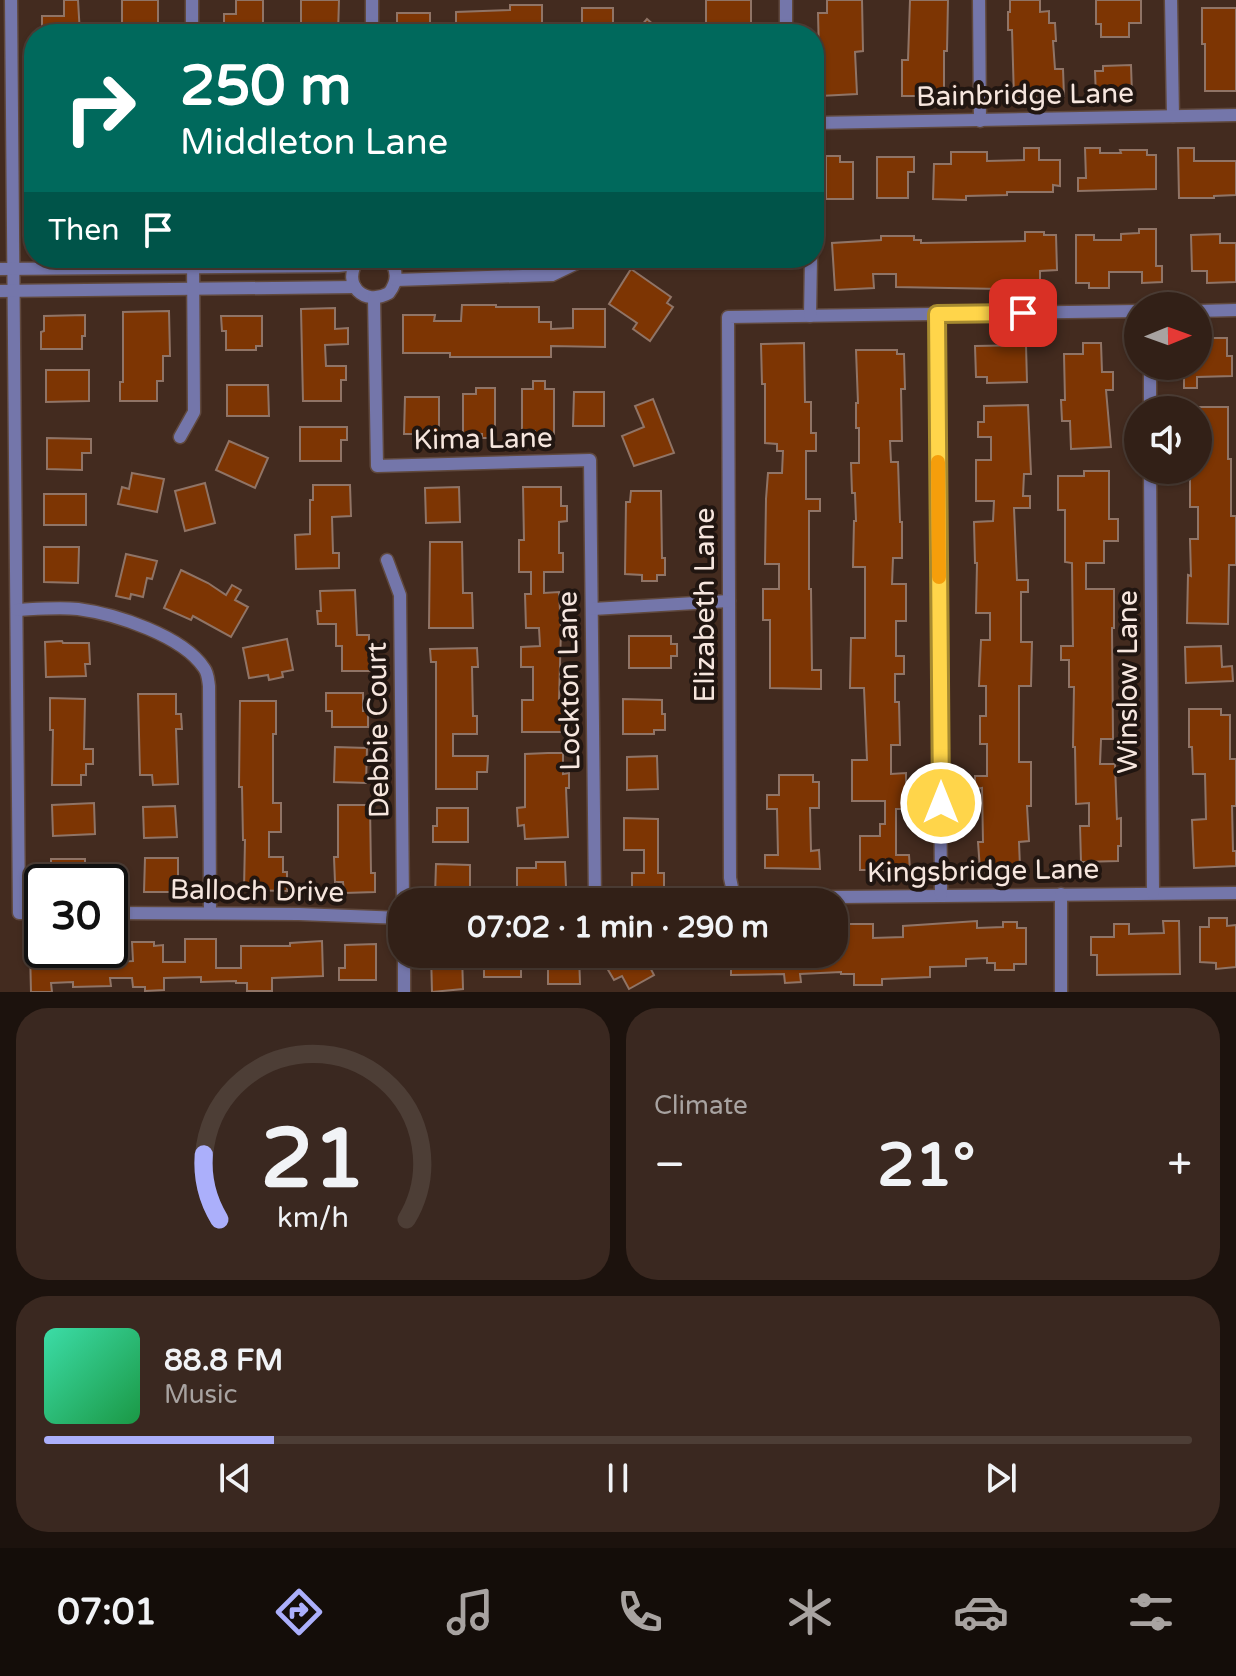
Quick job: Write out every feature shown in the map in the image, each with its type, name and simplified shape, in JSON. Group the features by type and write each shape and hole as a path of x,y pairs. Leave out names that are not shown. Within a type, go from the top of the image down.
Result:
{"street":[{"path":"11,0 6,291 17,610 19,913 24,913"},
{"path":"192,0 192,24"},
{"path":"372,0 372,24"},
{"path":"786,0 786,24"},
{"path":"979,0 980,121"},
{"path":"1171,0 1173,116"},
{"name":"Bainbridge Lane","path":"824,123 1236,115"},
{"path":"6,269 37,268"},
{"path":"180,437 194,412 193,268"},
{"path":"354,268 352,279 355,287 366,297 374,298 389,293 396,280 394,268"},
{"path":"396,280 552,275 566,268"},
{"path":"811,268 810,316 1124,311"},
{"path":"6,291 355,287"},
{"name":"Kima Lane","path":"374,298 377,466 590,460"},
{"path":"1212,311 1236,310"},
{"path":"937,314 941,895"},
{"name":"Elizabeth Lane","path":"732,888 728,317 810,316"},
{"name":"Lockton Lane","path":"590,460 595,888"},
{"name":"Winslow Lane","path":"1150,484 1153,893"},
{"name":"Debbie Court","path":"387,560 400,595 403,888"},
{"path":"593,609 729,601"},
{"path":"17,610 78,609 122,620 165,637 196,657 207,671 210,913"},
{"name":"Kingsbridge Lane","path":"848,896 1236,893"},
{"path":"1061,894 1061,992"},
{"name":"Balloch Drive","path":"128,913 388,917"},
{"path":"404,968 404,992"}],"building":[{"path":"64,0 78,0 79,24 42,24 42,16 64,16"},
{"path":"122,0 158,0 158,24 122,24"},
{"path":"236,0 263,0 263,24 224,24 224,14 236,14"},
{"path":"301,0 339,0 338,24 301,24"},
{"path":"706,0 751,0 751,24 706,24"},
{"path":"827,0 862,0 863,51 855,52 857,94 824,96 824,24 818,24 818,13 827,13"},
{"path":"910,0 948,0 944,96 902,96 902,60 908,60"},
{"path":"1010,0 1040,0 1040,12 1049,11 1049,23 1055,23 1055,69 1063,69 1064,96 1014,98 1012,30 1008,30"},
{"path":"1096,0 1141,0 1141,23 1129,23 1129,37 1101,37 1101,24 1096,24"},
{"path":"510,5 542,5 542,24 456,24 456,12 510,10"},
{"path":"582,8 613,8 613,24 582,24"},
{"path":"1202,8 1236,8 1236,91 1205,91"},
{"path":"397,13 430,13 430,24 397,24"},
{"path":"1131,65 1132,95 1096,97 1095,71 1103,71 1103,66"},
{"path":"1024,148 1039,148 1039,160 1060,160 1060,186 1053,185 1053,192 1007,192 1007,195 966,196 966,200 933,199 934,164 951,164 951,152 987,152 987,161 1024,160"},
{"path":"1085,148 1100,148 1100,153 1147,150 1147,155 1156,155 1156,189 1078,191 1078,178 1086,178"},
{"path":"1178,148 1194,148 1194,161 1236,161 1236,195 1179,198"},
{"path":"826,156 840,156 840,162 853,162 853,199 826,199"},
{"path":"877,157 914,157 914,172 908,172 908,198 877,198"},
{"path":"1139,229 1156,229 1156,266 1162,266 1162,282 1142,283 1142,272 1109,272 1109,288 1089,288 1089,283 1076,283 1076,235 1094,235 1094,240 1121,240 1121,234 1139,233"},
{"path":"1025,232 1056,235 1057,270 1040,271 1040,286 1026,287 1026,281 1001,281 1001,289 896,287 896,274 873,274 874,288 835,290 832,243 881,240 881,236 914,236 914,240 921,240 921,243 1025,241"},
{"path":"1220,234 1220,243 1236,243 1236,282 1207,283 1207,271 1192,271 1191,235"},
{"path":"631,269 671,297 667,303 673,307 650,341 633,329 637,323 609,304"},
{"path":"462,305 539,307 539,322 551,322 551,329 573,328 573,309 605,309 605,347 551,346 551,357 450,357 450,353 403,353 403,315 435,315 434,321 461,321"},
{"path":"335,308 335,329 348,328 348,344 325,345 326,366 346,366 346,380 341,380 341,401 303,401 301,309"},
{"path":"169,311 170,356 163,356 163,381 157,381 157,401 120,401 123,312"},
{"path":"85,315 82,349 41,349 44,316"},
{"path":"221,316 262,316 262,346 256,346 256,350 226,350 226,331 222,331"},
{"path":"1212,338 1227,338 1227,356 1232,356 1232,376 1212,377"},
{"path":"804,343 805,402 811,402 811,433 816,433 816,451 806,451 806,499 820,499 820,511 809,511 809,589 812,670 821,670 821,689 770,688 770,620 763,620 763,589 779,589 779,564 765,564 766,499 768,473 782,473 783,451 777,451 777,444 765,443 761,344"},
{"path":"1083,343 1101,343 1102,372 1113,372 1113,390 1106,390 1111,447 1071,449 1070,421 1062,421 1064,354 1083,354"},
{"path":"1026,345 1027,382 987,383 987,377 976,377 975,346"},
{"path":"856,350 897,350 897,354 904,354 902,441 890,441 891,462 898,462 902,522 902,558 893,558 892,584 906,584 906,621 896,621 896,656 904,656 904,674 895,674 900,745 891,745 891,774 906,773 906,809 896,809 896,855 909,855 910,870 860,870 860,836 880,836 880,824 885,824 885,801 852,801 852,760 867,760 864,688 850,688 851,638 865,638 865,567 853,567 856,521 851,463 859,463"},
{"path":"46,370 89,370 89,401 46,402"},
{"path":"1184,380 1197,380 1197,388 1184,388"},
{"path":"533,381 545,381 545,389 554,389 554,434 522,431 522,389 533,389"},
{"path":"227,385 268,385 269,416 227,416"},
{"path":"476,388 495,388 495,438 463,433 463,394 476,394"},
{"path":"574,392 604,392 604,426 573,426"},
{"path":"405,397 439,397 439,434 404,434"},
{"path":"653,399 674,453 634,466 622,436 644,427 635,406"},
{"path":"1028,405 1031,474 1024,474 1023,496 1030,496 1030,508 1014,508 1017,580 1028,580 1028,592 1021,592 1021,642 1032,642 1031,686 1019,686 1019,762 1031,762 1031,806 1027,806 1029,841 1019,842 1020,867 980,870 978,842 983,842 982,788 975,789 975,776 987,776 987,744 980,744 980,716 986,716 986,686 979,686 981,640 990,640 990,613 976,613 974,522 993,521 994,501 976,501 976,460 991,460 991,437 978,437 978,422 984,422 984,406"},
{"path":"1212,407 1228,407 1228,459 1231,459 1231,516 1236,516 1236,565 1229,565 1228,624 1187,623 1190,539 1198,539 1198,507 1190,507 1190,484 1212,484"},
{"path":"300,427 347,427 347,440 341,440 341,461 300,461"},
{"path":"47,438 91,439 91,453 82,453 82,470 47,469"},
{"path":"229,441 268,458 255,488 216,470"},
{"path":"1084,471 1109,471 1109,519 1118,519 1118,541 1104,541 1104,563 1086,563 1086,589 1114,589 1113,739 1101,739 1100,764 1115,764 1117,819 1121,818 1118,861 1081,862 1080,826 1089,826 1089,803 1076,804 1074,687 1069,687 1069,660 1061,660 1061,646 1073,646 1072,563 1065,562 1065,510 1058,510 1058,476 1084,476"},
{"path":"132,473 164,479 157,512 118,504 122,487 129,489"},
{"path":"205,483 215,523 185,531 175,491"},
{"path":"313,485 350,485 351,516 332,517 333,553 339,553 339,568 296,569 295,535 310,534"},
{"path":"459,487 460,522 426,523 425,488"},
{"path":"523,487 561,487 561,506 567,506 567,521 559,522 559,553 563,553 563,572 544,572 544,593 559,592 559,701 564,701 564,732 522,732 522,700 533,700 533,667 521,667 521,647 540,646 539,628 526,628 525,594 531,594 531,572 519,572 519,540 524,540"},
{"path":"631,491 661,491 665,575 657,575 657,581 642,581 642,575 625,574 626,502 630,502"},
{"path":"44,494 86,494 86,525 44,525"},
{"path":"430,542 462,542 463,593 472,593 473,628 429,628"},
{"path":"44,547 79,547 78,583 44,582"},
{"path":"126,554 157,561 152,579 147,578 143,597 131,594 130,599 116,596"},
{"path":"181,570 226,595 232,585 241,590 235,600 248,607 231,637 193,616 191,620 164,608"},
{"path":"355,590 357,635 369,635 369,646 373,646 373,671 342,671 342,646 336,646 336,624 318,624 320,591"},
{"path":"629,636 671,636 671,644 677,644 677,656 671,656 671,668 629,668"},
{"path":"287,639 293,670 282,672 283,677 269,680 268,675 249,678 243,648"},
{"path":"45,642 89,643 90,664 85,664 86,676 46,677"},
{"path":"1221,646 1222,667 1232,666 1233,681 1186,683 1185,647"},
{"path":"477,648 478,667 472,667 473,716 477,716 477,734 453,734 453,756 488,756 487,772 477,772 477,789 436,789 436,662 431,662 430,649"},
{"path":"326,693 363,693 363,711 368,711 368,727 332,727 332,711 326,711"},
{"path":"138,694 176,694 176,714 181,714 182,729 176,729 178,784 153,785 152,775 140,775"},
{"path":"50,698 85,699 84,749 93,749 93,764 86,764 86,775 81,775 81,785 52,785"},
{"path":"623,699 662,700 665,730 654,730 654,734 623,734"},
{"path":"240,701 276,701 273,803 281,803 281,832 269,832 269,857 283,857 287,891 244,890 245,840 242,787 239,787"},
{"path":"1189,709 1221,709 1221,715 1230,715 1230,759 1236,759 1236,806 1232,806 1236,866 1194,868 1192,820 1206,819 1205,774 1193,774"},
{"path":"335,747 367,748 366,783 334,782"},
{"path":"563,753 563,774 569,773 569,788 566,788 568,837 525,839 524,825 518,826 517,808 525,807 525,754"},
{"path":"657,756 658,789 627,790 627,757"},
{"path":"779,775 813,775 813,782 819,782 819,808 810,808 811,851 819,850 820,869 765,868 765,855 778,855 777,809 767,809 767,795 779,795"},
{"path":"94,803 95,834 53,836 52,805"},
{"path":"338,805 370,805 371,873 375,873 375,892 344,893 343,882 335,882"},
{"path":"175,806 177,837 144,838 143,807"},
{"path":"437,808 468,808 468,842 433,842"},
{"path":"624,818 658,819 658,873 664,873 664,888 632,888 632,873 644,873 644,850 624,850"},
{"path":"145,858 178,858 178,892 144,892"},
{"path":"51,859 85,859 85,864 51,864"},
{"path":"536,862 565,862 566,887 517,888 517,868 536,868"},
{"path":"436,864 470,865 470,888 435,888"},
{"path":"1209,918 1227,918 1227,926 1236,925 1236,967 1216,969 1216,963 1200,962 1200,927 1209,927"},
{"path":"977,921 977,928 1003,927 1003,922 1017,922 1017,928 1026,928 1026,964 1014,964 1014,970 995,970 995,963 987,963 987,958 966,959 966,966 930,967 930,977 882,979 882,985 854,985 854,974 841,972 800,974 801,982 785,983 784,974 731,975 731,968 848,968 848,924 873,924 873,938 903,937 903,926"},
{"path":"1163,921 1179,921 1180,974 1097,975 1097,955 1091,955 1091,937 1114,937 1114,924 1129,924 1129,934 1164,933"},
{"path":"185,939 216,939 216,968 241,968 241,946 290,946 290,943 322,941 323,976 272,978 272,991 247,991 247,983 236,981 201,982 201,977 164,978 164,990 145,991 145,987 133,987 132,978 110,978 111,986 73,987 73,982 51,983 52,992 31,992 30,968 128,968 128,961 133,961 132,942 163,945 163,962 185,962"},
{"path":"376,944 376,980 339,980 339,968 345,968 345,945"},
{"path":"431,968 462,968 463,989 432,992"},
{"path":"484,968 521,968 521,977 484,977"},
{"path":"548,968 579,968 580,984 548,984"},
{"path":"607,968 650,968 654,975 629,989 622,976 614,980"}],"slow traffic":[{"path":"938,462 939,577"}],"route":[{"path":"941,803 937,314 1023,313"}]}
